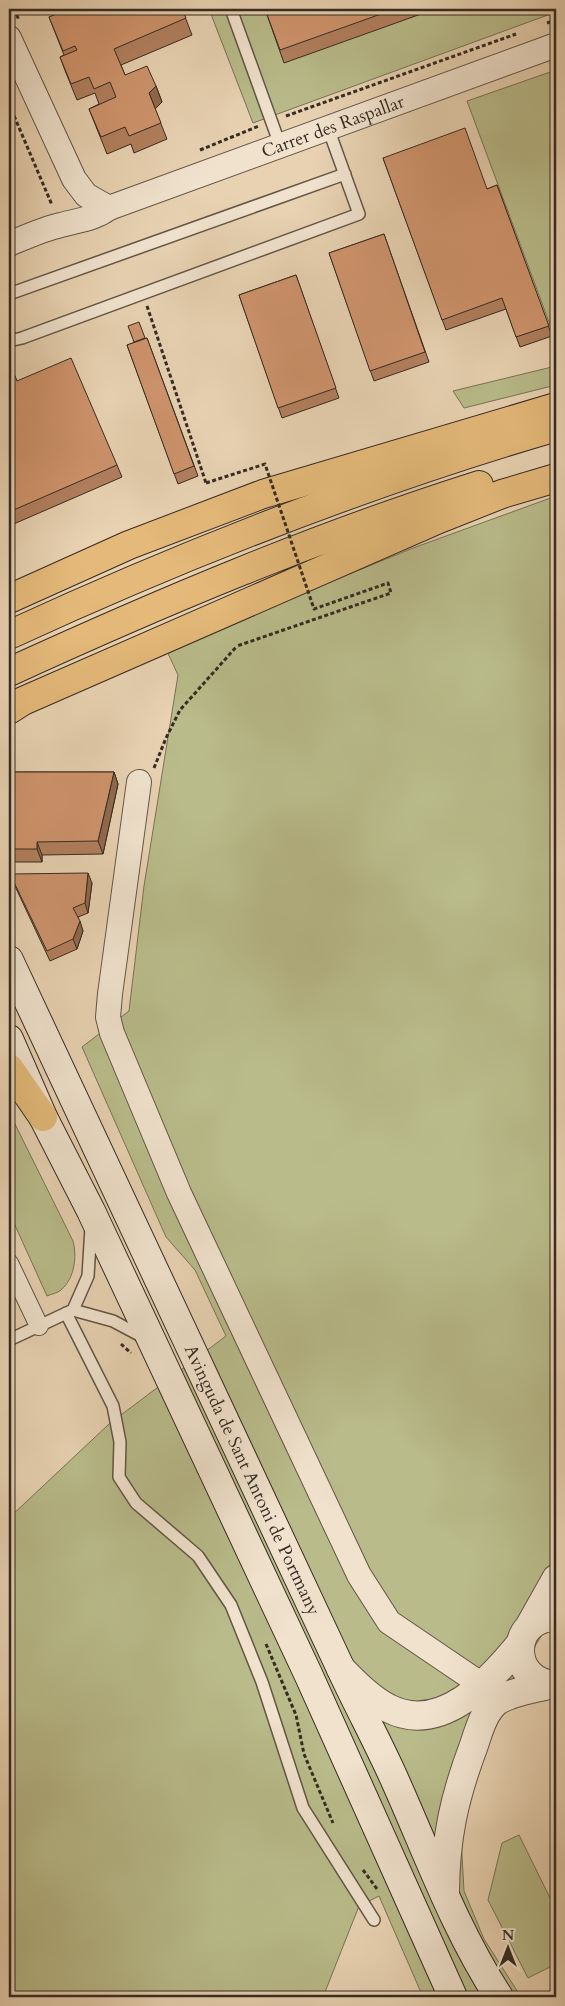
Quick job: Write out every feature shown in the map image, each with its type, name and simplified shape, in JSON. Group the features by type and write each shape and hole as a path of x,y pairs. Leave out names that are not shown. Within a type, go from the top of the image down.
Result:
{"main road":[{"path":"9,598 129,545 263,494 556,408"},
{"path":"9,635 106,590 230,539 383,482 556,427"},
{"path":"9,672 123,620 291,550 414,506 556,461"},
{"path":"9,710 23,701 127,654 323,571 439,519 502,494 556,478"},
{"name":"Avinguda de Sant Antoni de Portmany","path":"9,960 397,1785 461,1930 499,1997"},
{"name":"Avinguda de Sant Antoni de Portmany","path":"9,1039 44,1117 92,1211 154,1342 309,1676 453,1997"},
{"path":"9,1068 44,1117"},
{"path":"552,1685 532,1677 525,1670 520,1652 525,1635 556,1579"},
{"path":"341,1669 362,1689 388,1708 415,1716 434,1713 452,1707 482,1685 505,1662 537,1621 556,1617"},
{"path":"445,1896 445,1861 454,1808 462,1777 485,1716 498,1701 552,1685"}],"street":[{"path":"9,38 74,179 86,195 109,208"},
{"name":"Carrer des Raspallar","path":"9,244 61,224 79,222 109,208 556,45"},
{"path":"61,224 73,208 74,179"},
{"path":"139,782 110,994 108,1017 112,1034 179,1193 358,1575 389,1622 482,1685"},
{"path":"9,1262 38,1326"}],"lane":[{"path":"231,9 280,145"},
{"path":"9,341 22,338 359,214 328,128"},
{"path":"9,294 344,174"},
{"path":"69,1312 88,1276 92,1211"},
{"path":"69,1312 113,1406 120,1442 119,1477 136,1504 198,1556 231,1605 262,1682 303,1808 374,1920"},
{"path":"9,1340 69,1312 113,1321 154,1342"}],"path":[{"path":"539,26 556,20"},
{"path":"272,121 522,32"},
{"path":"9,104 52,206 43,210"},
{"path":"139,782 153,770 180,710 237,646 391,593 388,583 314,609 265,464 206,483 143,294"}],"green space":[{"path":"209,9 556,9 556,12 253,123"},
{"path":"556,70 556,341 467,101"},
{"path":"556,366 556,385 464,408 453,391"},
{"path":"556,496 556,1612 524,1664 486,1748 470,1797 461,1838 464,1891 484,1939 521,1997 423,1997 379,1896 359,1906 323,1997 9,1997 9,1518 109,1424 226,1336 195,1270 166,1237 82,1047 129,1011 144,886 178,675 166,649 413,548"},
{"path":"9,1112 73,1241 75,1260 72,1273 66,1285 60,1291 47,1296 9,1212"},
{"path":"519,1835 556,1910 556,1964 528,1978 488,1900 502,1843"}],"building":[{"path":"54,9 182,9 186,18 114,49 125,75 147,66 156,86 149,93 161,123 129,136 125,127 101,137 89,109 116,97 110,82 94,89 89,77 71,84 60,57 77,50 75,46 63,51 49,17 56,14"},
{"path":"265,9 395,9 280,50"},
{"path":"465,128 487,189 497,185 549,326 516,337 502,298 442,320 383,158"},
{"path":"384,234 425,352 370,371 329,253"},
{"path":"296,275 336,388 278,408 239,295"},
{"path":"139,322 145,338 134,342 128,326"},
{"path":"147,338 194,466 174,474 127,345"},
{"path":"71,358 117,465 9,512 9,362 17,381"},
{"path":"9,772 114,772 98,841 37,842 37,849 9,849"},
{"path":"88,873 85,903 73,908 80,921 73,939 47,951 10,874"}]}
